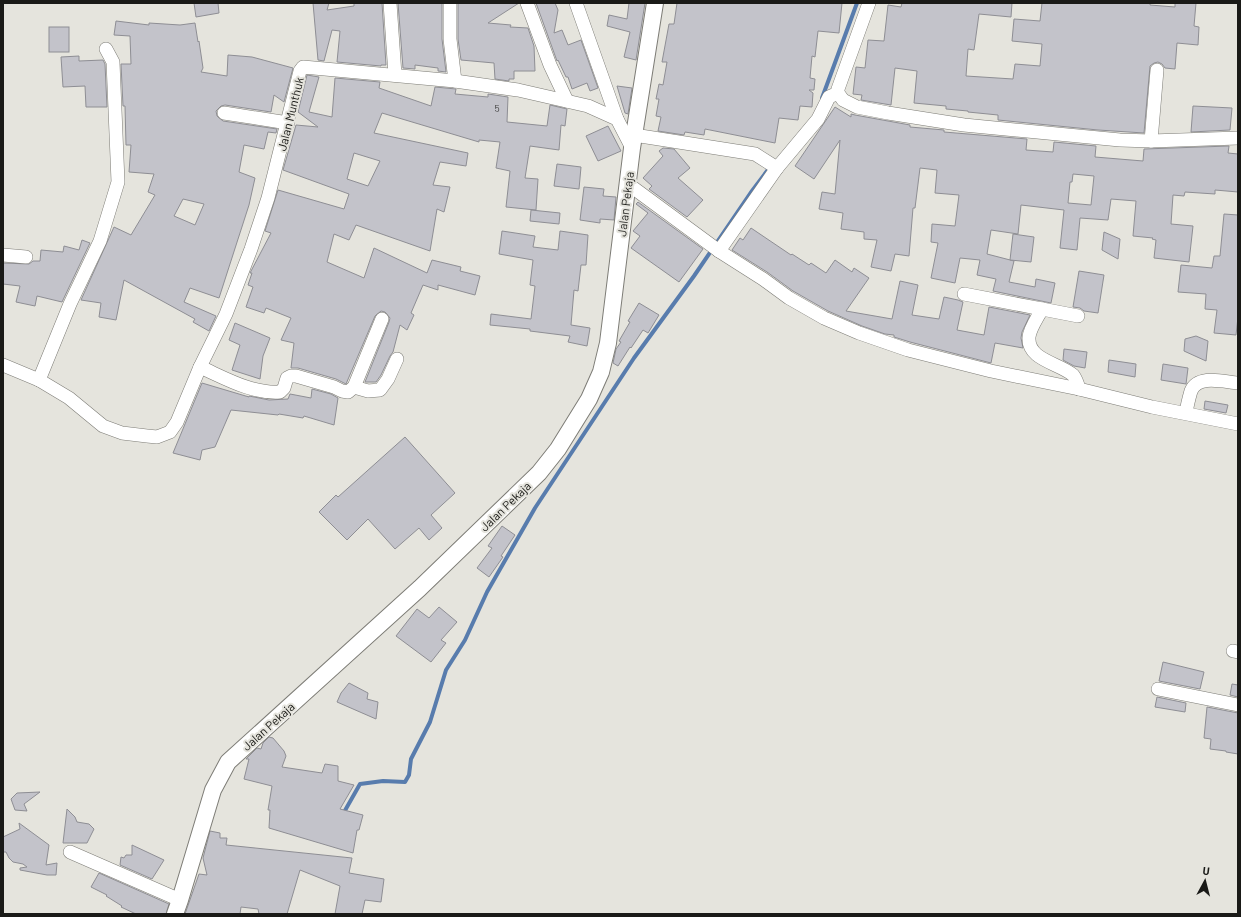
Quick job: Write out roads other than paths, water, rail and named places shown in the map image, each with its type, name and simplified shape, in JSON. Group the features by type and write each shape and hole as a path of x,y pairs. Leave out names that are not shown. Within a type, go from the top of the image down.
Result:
{"street":[{"path":"390,3 395,75"},
{"path":"450,3 450,39 455,81"},
{"path":"527,3 550,65 567,101"},
{"path":"576,3 617,119 633,142 755,154 776,167"},
{"name":"Jalan Pekaja","path":"178,907 213,790 228,762 420,588 534,478 558,449 589,399 601,372 608,343 633,142 655,3"},
{"path":"719,250 776,167 818,119 830,97 838,93 868,3"},
{"path":"3,365 39,380 70,304 100,241 118,182 113,62 106,49"},
{"name":"Jalan Munthuk","path":"39,380 69,398 103,426 122,433 157,437 170,432 177,422 200,367 226,314 251,249 268,198 300,71 303,67 455,81 518,90 588,106 617,119"},
{"path":"1151,141 1157,70"},
{"path":"838,93 843,100 857,107 956,124 1120,140 1151,141 1238,138"},
{"path":"224,114 288,123"},
{"path":"628,184 719,250 789,298 824,318 859,333 908,350 991,371 1079,389 1152,407 1238,424"},
{"path":"3,255 26,257"},
{"path":"964,294 1078,316"},
{"path":"1042,309 1030,332 1030,347 1035,354 1073,375 1079,389"},
{"path":"200,367 238,384 272,393 280,392 284,388 287,378 291,376 296,376 348,392 354,387 382,318"},
{"path":"354,387 368,391 380,390 388,380 397,360"},
{"path":"1186,413 1192,390 1195,385 1205,380 1238,383"},
{"path":"1158,689 1238,706"},
{"path":"70,852 178,907"}],"waterway":[{"path":"822,98 857,3"},
{"path":"343,814 360,784 383,781 405,782 409,775 411,759 430,722 446,670 465,640 487,592 535,508 634,358 694,276 770,167"}]}
